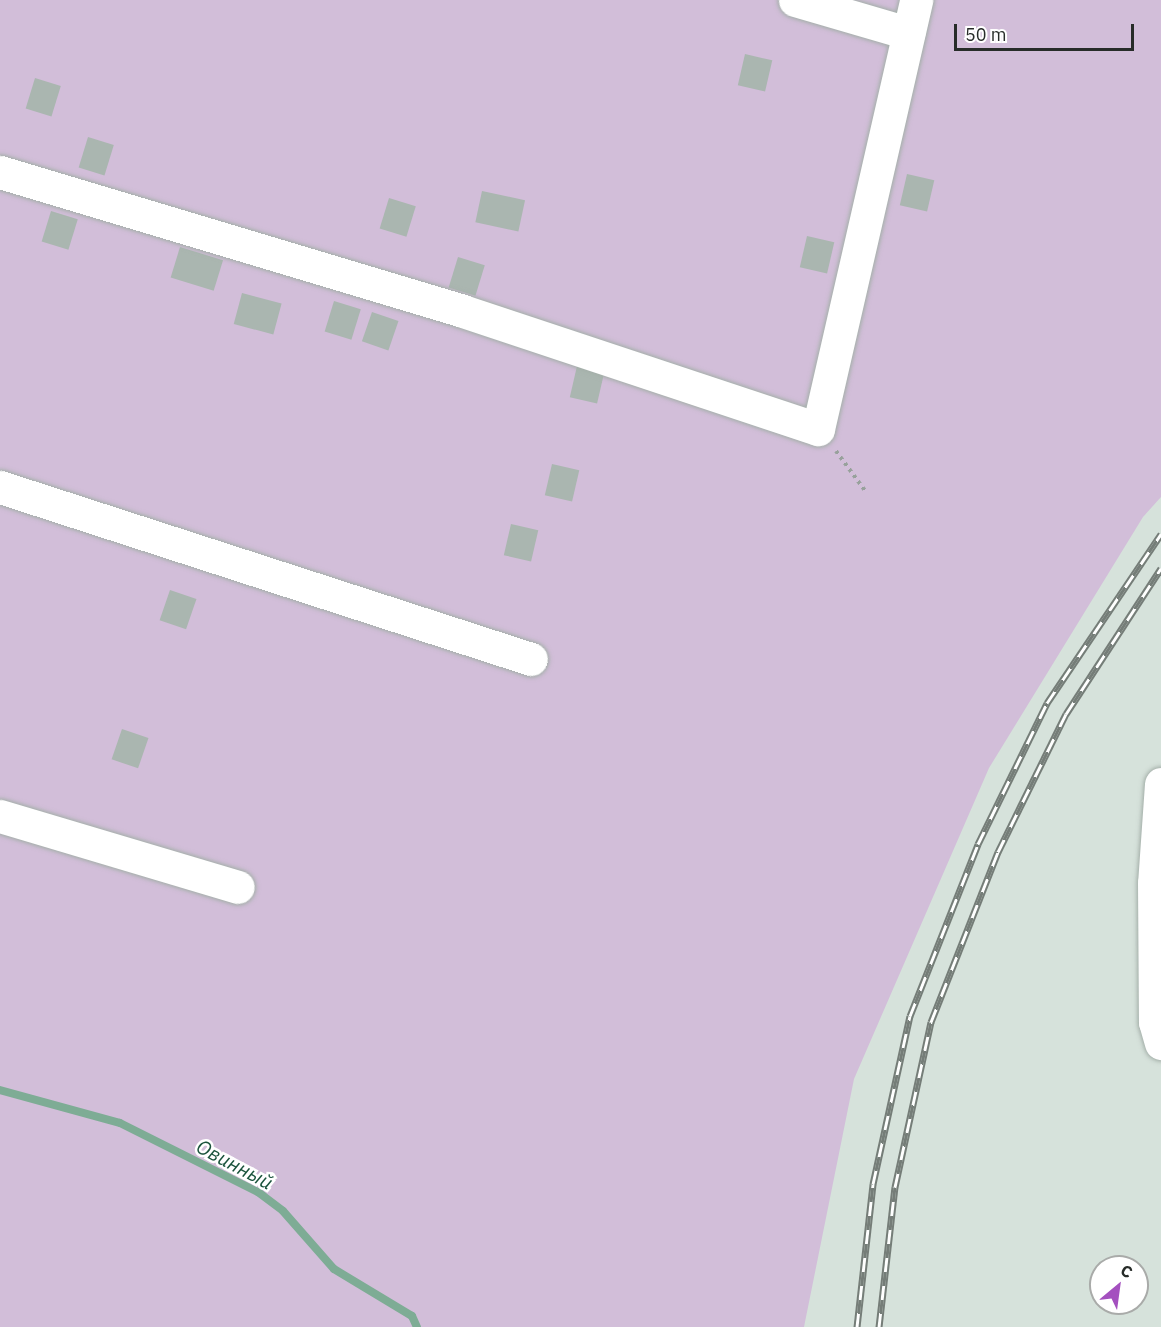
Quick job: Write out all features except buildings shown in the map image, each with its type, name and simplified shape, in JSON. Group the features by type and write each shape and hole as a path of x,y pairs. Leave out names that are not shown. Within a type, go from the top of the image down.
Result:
{"street":[{"path":"795,0 908,33"},
{"path":"0,172 463,311 818,429 916,0"},
{"path":"0,487 531,659"},
{"path":"1161,784 1154,883 1155,1022 1161,1043"},
{"path":"0,816 238,888"}],"path":[{"path":"818,429 866,492"}],"shaded area":[{"path":"0,0 1161,0 1161,497 1143,517 989,768 854,1079 804,1327 0,1327"}],"waterway":[{"name":"Овинный","path":"0,1090 120,1123 258,1192 283,1211 334,1269 412,1316 417,1327"}],"railway":[{"path":"857,1327 873,1184 910,1016 978,844 1047,703 1161,534"},
{"path":"879,1327 895,1187 931,1022 998,852 1066,714 1161,568"}]}
